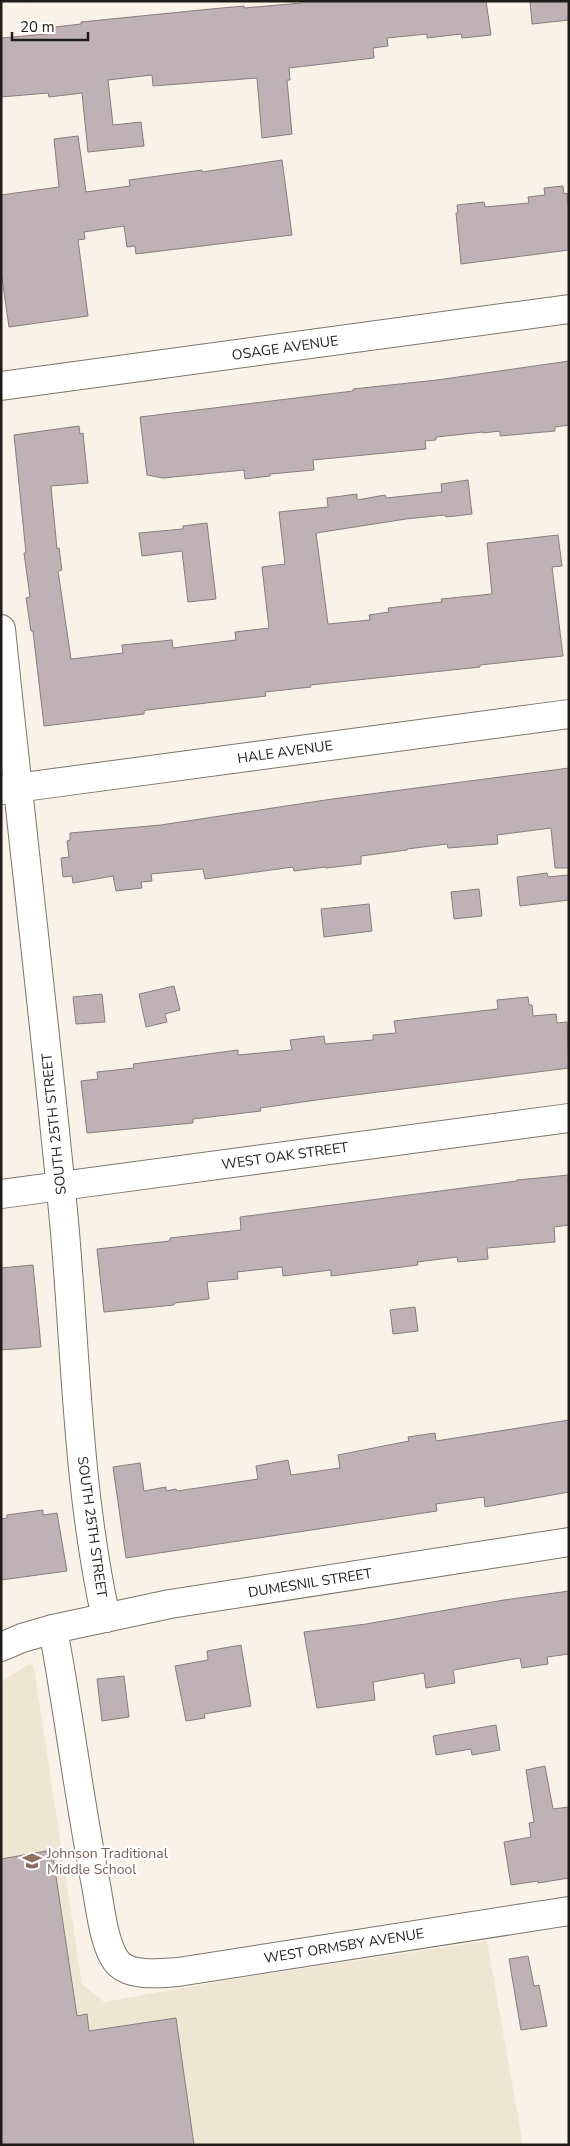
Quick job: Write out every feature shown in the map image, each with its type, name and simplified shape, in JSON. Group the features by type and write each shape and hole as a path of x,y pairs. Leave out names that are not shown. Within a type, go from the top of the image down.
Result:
{"street":[{"name":"OSAGE AVENUE","path":"1,386 569,309"},
{"name":"SOUTH 25TH STREET","path":"1,629 9,789 60,1187 78,1427 97,1579 106,1618"},
{"name":"HALE AVENUE","path":"9,789 569,714"},
{"name":"WEST OAK STREET","path":"1,1194 569,1118"},
{"name":"DUMESNIL STREET","path":"1,1647 22,1638 53,1629 170,1604 569,1542"},
{"name":"DUMESNIL STREET","path":"1,1635 53,1629"},
{"name":"WEST ORMSBY AVENUE","path":"53,1629 84,1825 107,1940 114,1958 127,1970 152,1973 178,1972 569,1912"}],"shaded area":[{"name":"Johnson Traditional Middle School","path":"29,1664 33,1665 34,1668 82,1984 104,2002 228,1980 487,1941 523,2145 1,2145 1,1682"}],"building":[{"path":"302,1 486,1 491,35 462,38 461,34 427,38 427,34 387,38 388,46 373,48 374,58 289,68 290,80 287,80 292,134 262,138 257,78 153,86 152,75 108,80 113,125 141,122 144,146 88,152 82,93 49,97 48,93 1,97 1,38 47,34 46,28 81,24 81,22 244,6 244,8 302,3"},
{"path":"530,1 569,1 569,20 532,24"},
{"path":"78,136 86,192 130,186 129,180 202,170 202,172 282,160 292,235 136,254 135,246 127,247 124,226 84,232 85,239 78,240 88,316 9,327 1,271 1,195 59,187 54,139"},
{"path":"563,186 564,194 567,193 569,212 569,250 461,264 456,213 458,213 457,205 484,202 485,207 529,203 528,197 545,195 544,188"},
{"path":"569,361 569,425 555,427 555,431 500,436 500,431 436,437 436,440 425,441 426,449 313,460 314,470 270,474 270,476 245,479 244,470 163,478 147,475 140,417 353,391 353,389 437,380"},
{"path":"79,426 80,434 83,433 88,483 51,486 57,549 59,548 62,570 58,571 71,659 123,653 122,645 172,640 173,648 236,640 235,632 269,628 262,567 285,564 279,512 328,507 327,498 357,494 357,500 385,495 386,498 442,492 441,484 468,480 472,514 406,519 316,533 328,624 370,620 369,615 389,612 388,608 442,602 441,599 492,594 487,543 558,535 562,566 552,567 563,656 310,685 311,687 265,692 266,696 147,710 144,711 144,714 44,726 33,631 31,631 26,598 30,597 24,553 26,553 14,435"},
{"path":"207,523 216,599 188,602 182,551 142,556 139,533 183,529 183,526"},
{"path":"569,768 569,868 555,868 551,828 497,835 498,844 448,848 447,844 361,856 361,864 294,871 293,867 205,879 203,869 151,874 152,881 141,882 142,888 116,891 113,876 73,883 72,876 63,877 61,858 69,857 67,841 70,840 70,833 161,825 332,799"},
{"path":"547,873 548,877 569,875 569,900 520,906 517,877"},
{"path":"479,889 482,916 454,919 451,892"},
{"path":"369,904 372,931 324,937 321,909"},
{"path":"174,986 180,1010 165,1014 167,1022 146,1027 139,994"},
{"path":"102,994 105,1022 76,1024 73,997"},
{"path":"528,997 529,1005 532,1005 533,1016 556,1014 557,1023 567,1022 569,1068 260,1108 261,1111 193,1119 193,1123 87,1133 81,1081 98,1079 97,1072 134,1068 133,1064 238,1050 238,1055 292,1050 290,1040 324,1036 325,1044 373,1040 373,1035 396,1033 394,1021 498,1009 497,1000"},
{"path":"569,1175 569,1225 554,1227 555,1242 487,1248 488,1259 458,1262 457,1257 417,1262 418,1265 331,1276 331,1270 283,1276 282,1267 237,1272 238,1279 207,1282 209,1299 174,1303 174,1305 104,1312 97,1249 170,1241 170,1238 241,1230 240,1217 517,1180"},
{"path":"33,1265 41,1347 1,1350 1,1268"},
{"path":"415,1307 418,1331 393,1334 390,1310"},
{"path":"569,1420 569,1492 485,1507 484,1497 436,1504 437,1511 126,1558 113,1467 140,1463 144,1491 166,1487 166,1491 176,1489 177,1491 258,1479 256,1466 288,1460 291,1475 340,1468 338,1455 409,1441 408,1437 435,1433 436,1441"},
{"path":"43,1510 43,1515 57,1513 67,1571 1,1580 1,1519 7,1518 7,1515"},
{"path":"569,1591 569,1654 547,1657 548,1664 522,1668 520,1658 453,1670 455,1683 426,1688 424,1673 373,1682 375,1700 317,1708 304,1632 366,1624 504,1600"},
{"path":"241,1645 251,1706 204,1714 205,1718 186,1721 175,1666 208,1660 207,1651"},
{"path":"124,1676 129,1717 102,1721 97,1679"},
{"path":"496,1725 500,1750 472,1755 471,1749 436,1755 433,1736"},
{"path":"545,1766 553,1809 569,1807 569,1878 511,1885 504,1842 531,1837 529,1823 534,1822 526,1770"},
{"path":"52,1850 77,2016 87,2014 89,2031 176,2018 194,2145 1,2145 1,1859"},
{"path":"528,1956 534,1986 539,1985 547,2026 521,2030 509,1959"}],"place":[{"name":"Johnson Traditional Middle School","path":"32,1861"}]}
